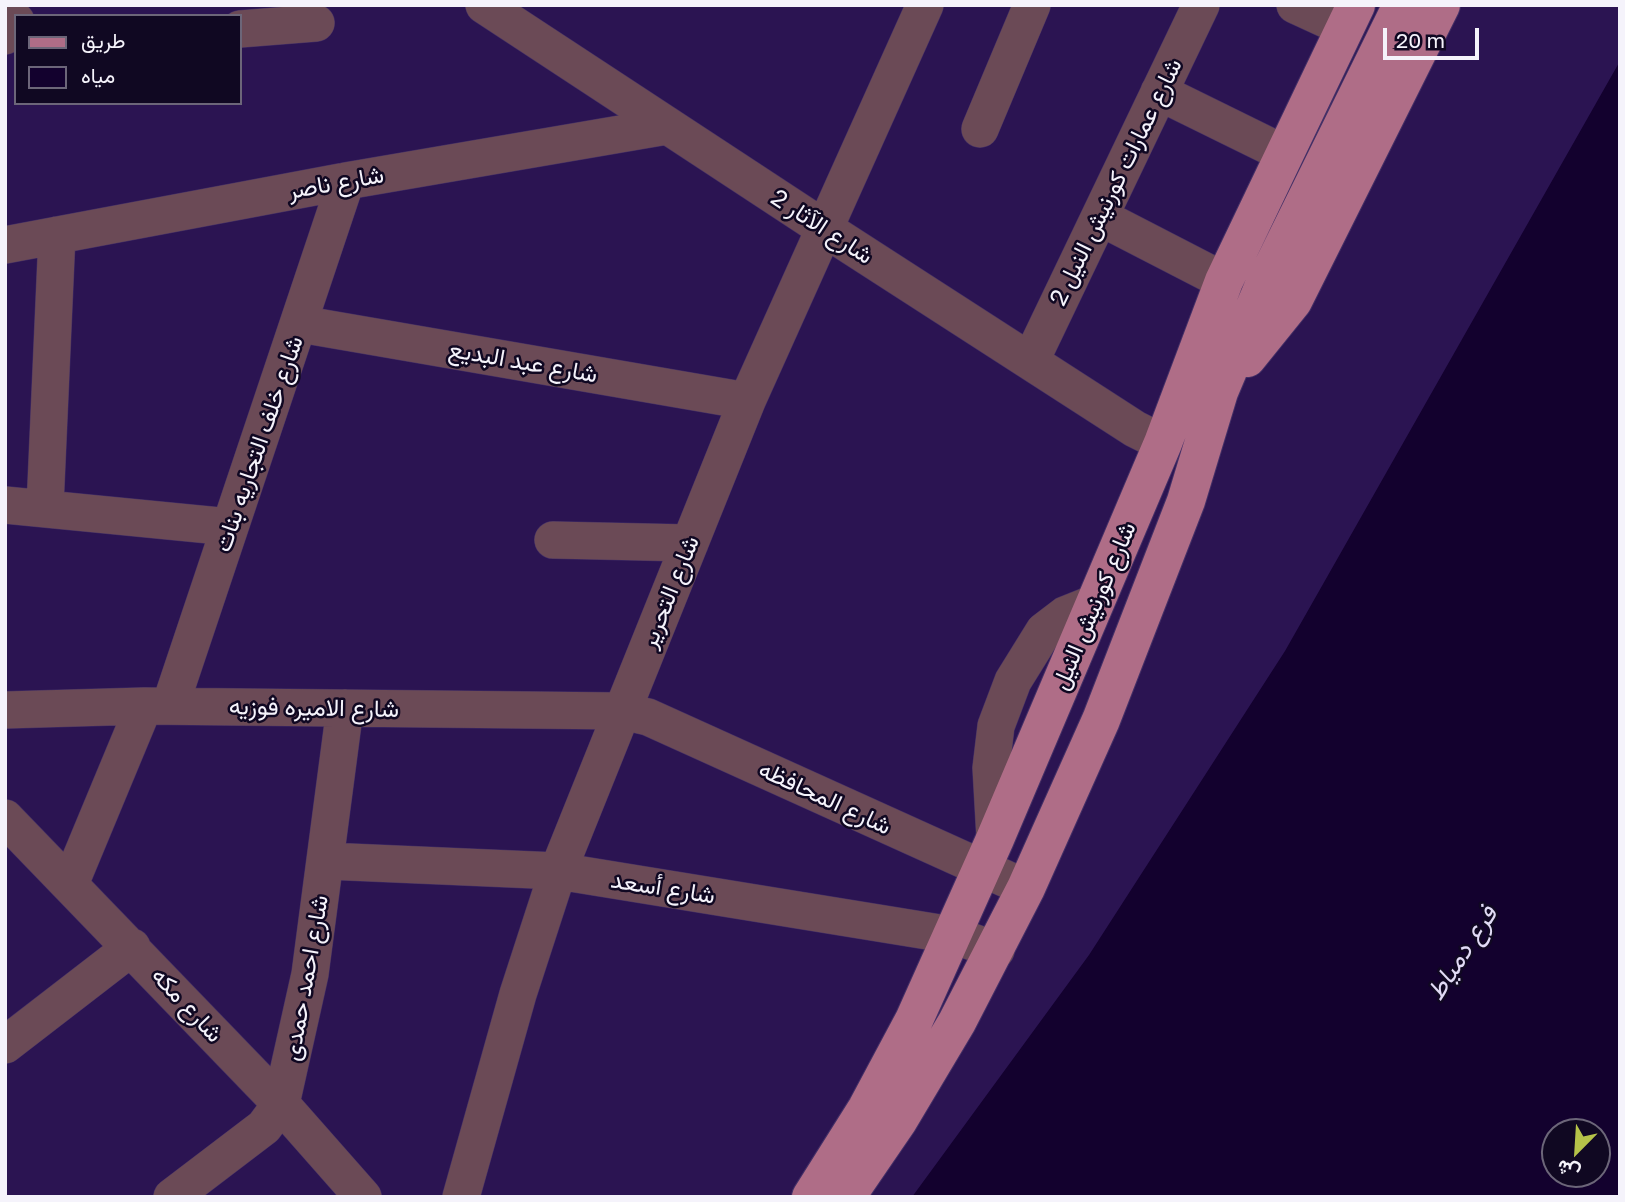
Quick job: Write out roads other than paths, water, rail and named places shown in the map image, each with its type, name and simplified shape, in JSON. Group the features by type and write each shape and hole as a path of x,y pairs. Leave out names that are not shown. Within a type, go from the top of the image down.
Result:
{"main road":[{"name":"شارع كورنيش النيل","path":"846,1197 898,1121 957,1022 1026,888 1101,720 1186,501 1219,392 1265,283 1402,5"},
{"name":"شارع كورنيش النيل","path":"1219,392 1293,301 1441,5"},
{"name":"شارع كورنيش النيل","path":"811,1197 867,1108 914,1020 988,855 1124,536 1163,443 1224,281 1350,17"},
{"path":"1124,536 1164,554"}],"street":[{"name":"شارع الآثار 2","path":"484,5 1135,429 1163,443"},
{"name":"شارع التحرير","path":"461,1197 518,994 558,871 747,401 925,5"},
{"path":"980,129 1032,5"},
{"name":"شارع عمارات كورنيش النيل 2","path":"1031,360 1201,5"},
{"path":"1295,5 1350,17"},
{"path":"242,29 316,23"},
{"path":"1159,92 1283,153"},
{"name":"شارع ناصر","path":"5,245 346,181 667,126"},
{"name":"شارع خلف التجاريه بنات","path":"70,884 157,706 230,527 346,181"},
{"path":"1100,217 1224,281"},
{"path":"45,507 57,235"},
{"name":"شارع عبد البديع","path":"300,324 747,401"},
{"path":"5,505 230,527"},
{"path":"553,540 690,543"},
{"name":"شارع الاميره فوزيه","path":"5,710 157,706 622,711"},
{"name":"شارع احمد حمدى","path":"172,1197 264,1127 281,1104 310,974 345,708"},
{"name":"شارع المحافظه","path":"622,711 648,717 988,855 1026,888"},
{"name":"شارع مكه","path":"5,818 281,1104 363,1197"},
{"name":"شارع أسعد","path":"326,861 558,871 952,935 996,950"},
{"path":"5,1045 132,947"}],"water":[{"name":"فرع دمياط","path":"1620,61 1620,1197 912,1197 1089,955 1285,651"}]}
